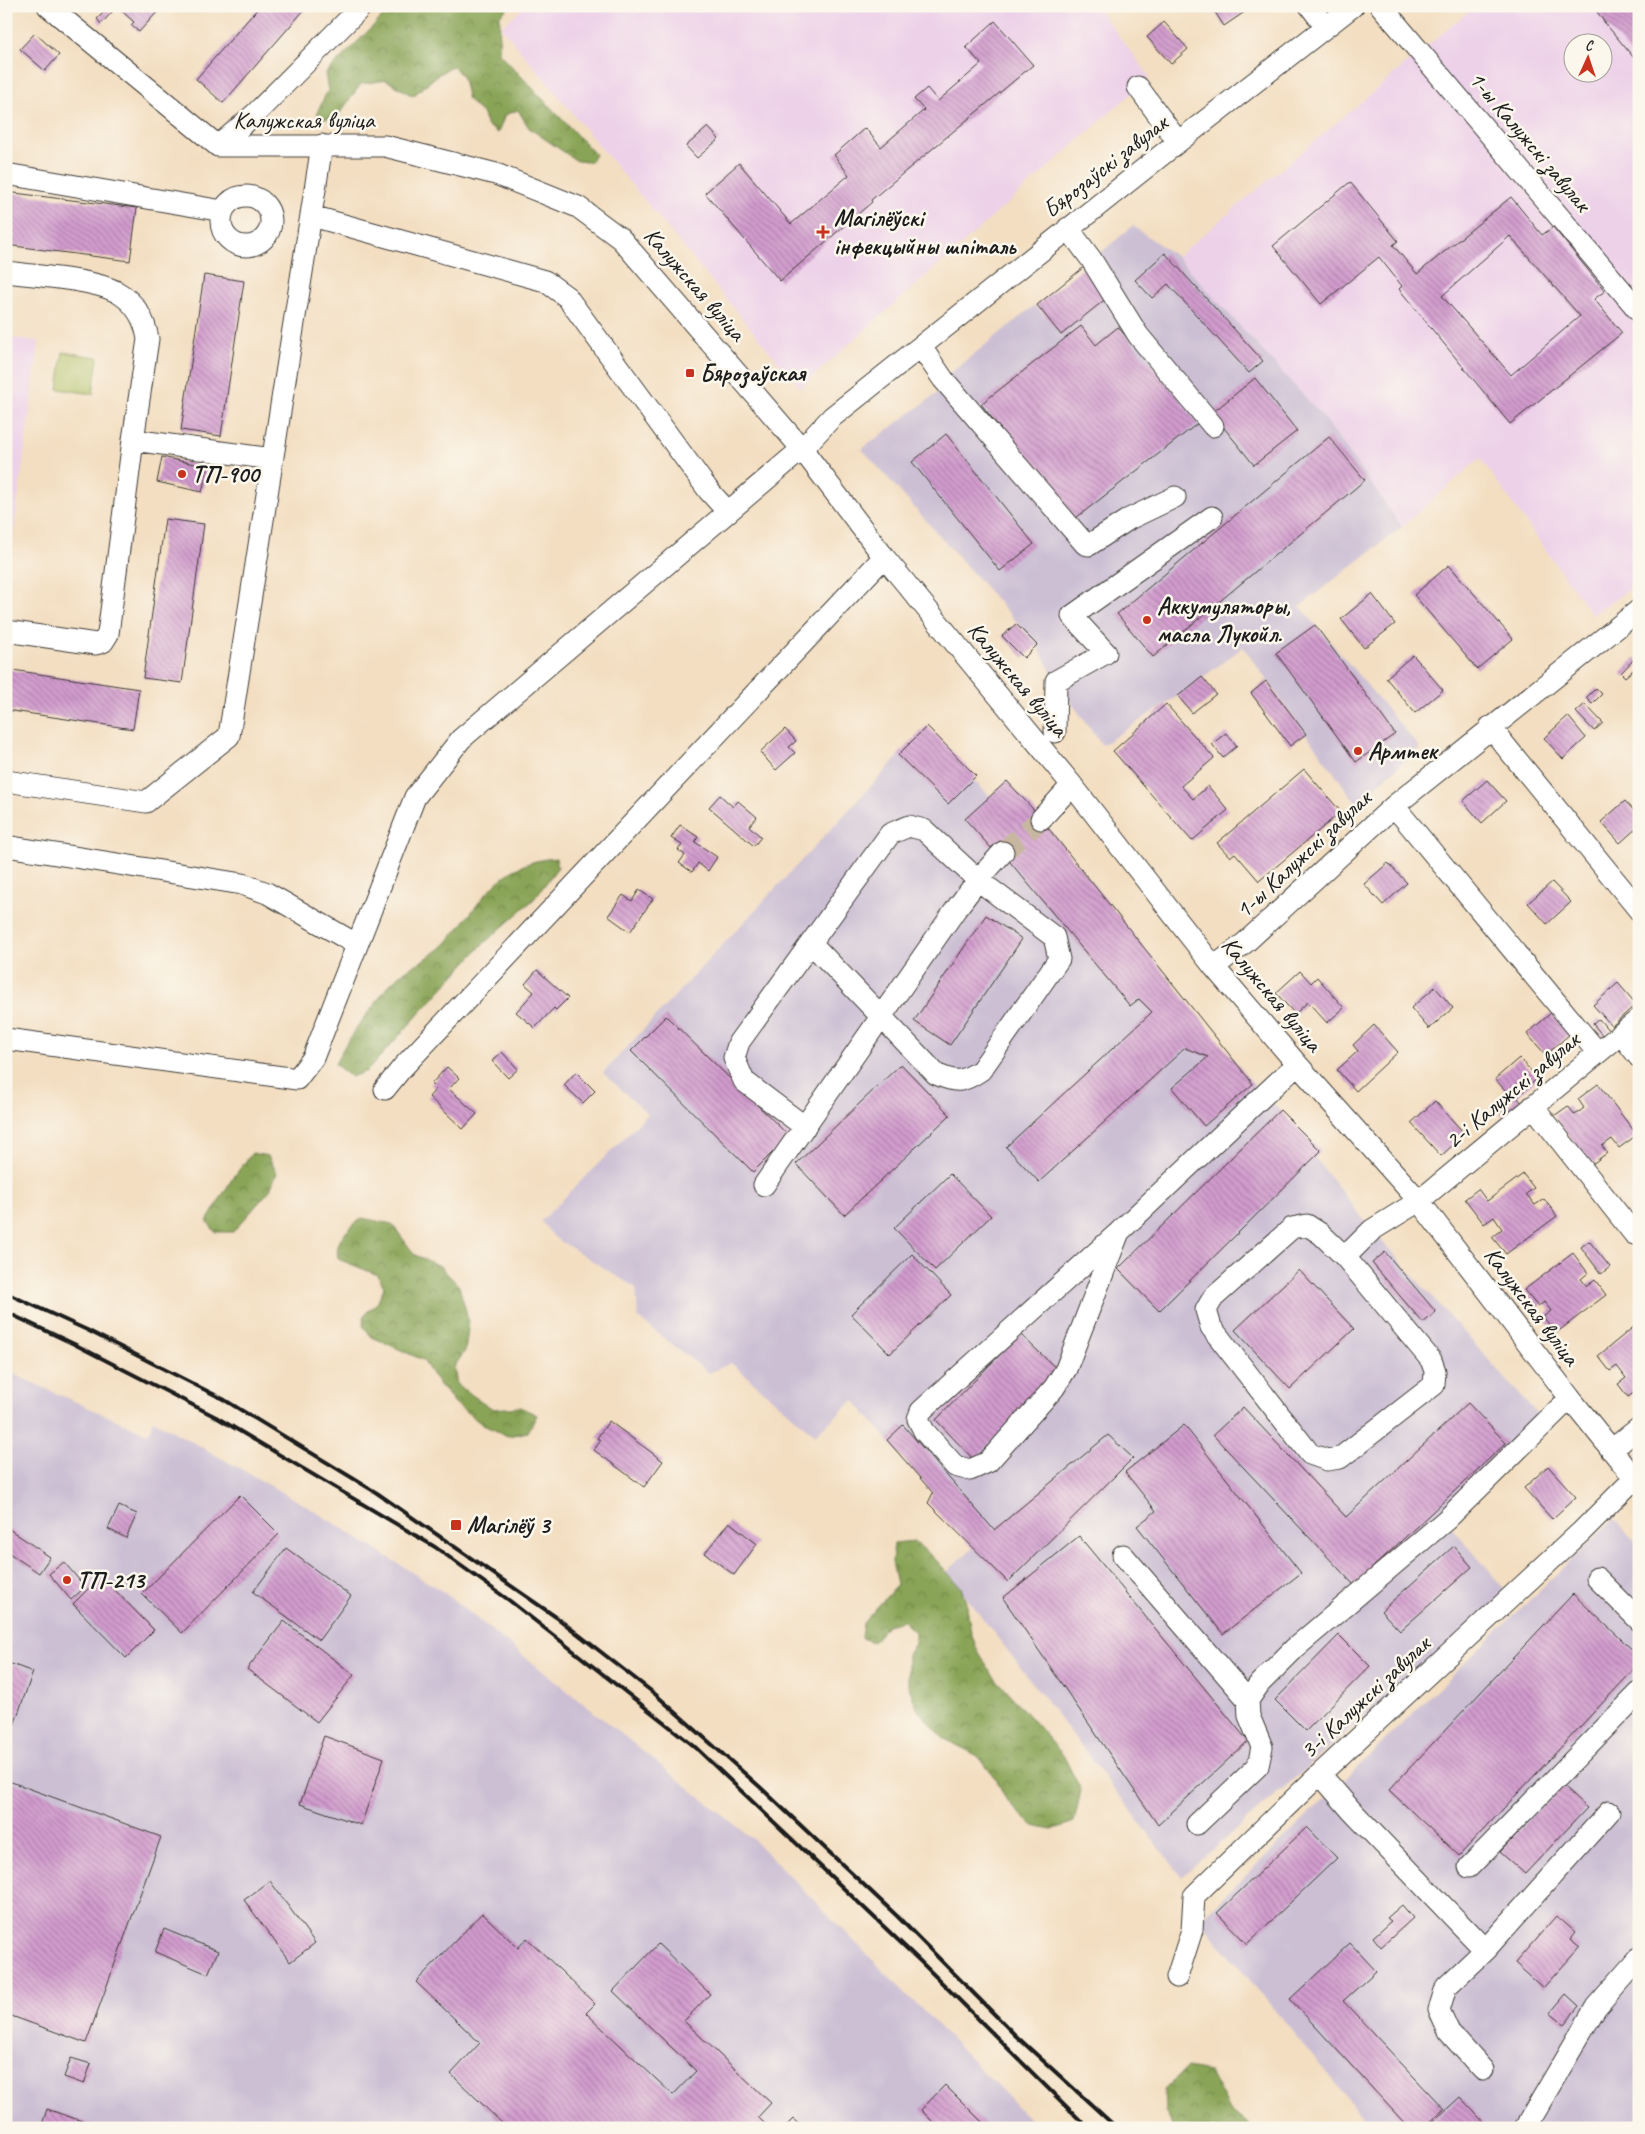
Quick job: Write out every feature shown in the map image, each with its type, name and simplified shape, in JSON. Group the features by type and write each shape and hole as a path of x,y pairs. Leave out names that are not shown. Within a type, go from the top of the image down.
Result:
{"street":[{"path":"48,6 218,146 255,114 362,6"},
{"path":"1310,6 1326,27"},
{"name":"Бярозаўскі завулак","path":"6,1039 296,1079 313,1058 356,944 416,797 461,739 802,449 832,417 1068,228 1354,6"},
{"name":"1-ы Калужскі завулак","path":"1380,6 1639,311"},
{"path":"1138,87 1178,142"},
{"path":"6,781 146,802 229,736 322,144"},
{"name":"Калужская вуліца","path":"218,146 322,144 385,146 496,174 578,208 621,239 802,449 884,557 1072,785 1214,967 1419,1201 1570,1398 1637,1481"},
{"path":"6,174 223,211"},
{"path":"312,216 545,281 553,286 567,297 709,491 728,512"},
{"path":"1068,228 1091,259 1138,335 1213,426"},
{"path":"6,272 85,282 116,292 128,300 138,312 145,324 148,339 132,440 108,634 104,642 96,644 6,631"},
{"path":"921,346 943,379 1085,544 1089,545 1130,519 1175,497"},
{"path":"132,440 272,459"},
{"path":"1055,732 1056,681 1106,653 1072,616 1212,517"},
{"path":"385,1089 402,1068 884,557"},
{"name":"1-ы Калужскі завулак","path":"1214,967 1246,942 1394,806 1490,727 1639,610"},
{"path":"1490,727 1639,910"},
{"path":"1041,819 1072,785"},
{"path":"1394,806 1598,1053"},
{"path":"805,1127 744,1081 734,1058 739,1042 890,834 909,826 924,830 978,880 1054,938 1059,959 981,1070 969,1078 952,1081 936,1074 811,943"},
{"path":"6,846 242,884 268,893 356,944"},
{"path":"764,1185 978,880 1003,852"},
{"name":"2-і Калужскі завулак","path":"1345,1257 1372,1230 1419,1201 1639,1019"},
{"path":"1621,1034 1639,1057"},
{"path":"1119,1232 1066,1369 1054,1388 988,1462 970,1470 955,1466 924,1431 918,1419 921,1411 1119,1232 1297,1064"},
{"path":"1533,1106 1634,1234"},
{"path":"1307,1226 1321,1234 1345,1257 1431,1360 1435,1371 1434,1384 1340,1458 1328,1460 1310,1454 1211,1327 1206,1310 1213,1298 1292,1228 1307,1226"},
{"path":"1248,1700 1260,1683 1295,1648 1446,1520 1570,1398"},
{"path":"1611,1450 1639,1428"},
{"name":"3-і Калужскі завулак","path":"1177,1978 1192,1930 1194,1896 1320,1774 1637,1481"},
{"path":"1123,1555 1248,1700 1249,1716 1262,1747 1258,1766 1197,1824"},
{"path":"1597,1578 1639,1620"},
{"path":"1469,1867 1639,1694"},
{"path":"1320,1774 1351,1810 1486,1950"},
{"path":"1483,2070 1449,2032 1439,2010 1446,1987 1486,1950 1609,1812"},
{"path":"1525,2128 1596,2007 1639,1958"}],"shaded area":[{"name":"Магілёўскі інфекцыйны шпіталь","path":"526,6 1096,6 1150,77 800,388 501,27"},
{"path":"1475,6 1593,6 1639,64 1639,583 1592,615 1480,458 1402,527 1324,418 1177,257"},
{"path":"1133,226 1177,257 1324,418 1402,527 1300,606 1420,748 1356,803 1243,647 1178,696 1102,745 1056,681 1037,645 862,449 939,392 934,386 1035,305 1048,320 1037,305"},
{"path":"6,337 39,341 12,545 6,544"},
{"path":"927,726 976,776 973,780 990,796 1007,781 1033,809 1253,1084 1321,1151 1315,1158 1372,1230 1540,1417 1446,1520 1507,1592 1182,1877 947,1572 973,1547 933,1493 854,1400 815,1435 731,1363 709,1373 638,1318 636,1288 554,1237 541,1221 648,1114 603,1073"},
{"path":"6,1371 148,1434 153,1420 305,1505 445,1593 754,1840 1039,2128 6,2128"},
{"path":"1614,1518 1639,1548 1639,2128 1372,2128 1200,1920"}],"green space":[{"path":"393,6 510,6 500,15 499,53 595,154 590,162 577,161 529,128 518,110 505,115 498,133 487,125 482,113 468,100 462,76 453,66 439,74 413,96 386,80 361,84 337,117 317,120 318,110 328,90 325,74"},
{"path":"63,352 98,357 93,394 58,389"},
{"path":"556,858 558,867 534,899 482,945 367,1071 351,1077 335,1064 354,1031 389,985 400,975 440,949 492,888 518,868 535,861"},
{"path":"252,1153 268,1156 277,1173 270,1190 233,1232 215,1232 207,1221 232,1179"},
{"path":"362,1218 392,1224 415,1255 440,1266 459,1286 469,1322 465,1351 454,1367 457,1385 493,1409 520,1407 537,1415 528,1432 508,1436 483,1425 455,1403 435,1379 423,1360 372,1337 363,1326 364,1315 378,1302 384,1287 378,1275 338,1259 337,1252 343,1236"},
{"path":"914,1541 934,1558 961,1587 967,1606 971,1633 977,1649 992,1674 1063,1755 1081,1790 1074,1822 1052,1830 1033,1826 1007,1801 996,1779 978,1756 943,1738 918,1710 908,1685 908,1654 915,1644 915,1632 903,1621 887,1625 873,1642 861,1638 863,1623 897,1585 892,1562 894,1543"},
{"path":"1186,2068 1210,2072 1230,2110 1252,2128 1175,2128 1165,2111 1164,2090"}],"building":[{"path":"102,6 109,6 113,11 101,24 97,19 106,10"},
{"path":"116,6 155,6 159,10 139,32 131,25 134,22"},
{"path":"260,6 302,6 305,9 223,103 196,79"},
{"path":"1211,6 1247,6 1249,9 1224,26"},
{"path":"1593,6 1639,6 1639,64 1605,23"},
{"path":"995,21 1033,65 871,200 872,202 780,281 705,193 739,163 791,224 849,175 834,155 865,128 881,147 924,110 914,99 927,88 938,101 981,64 966,47"},
{"path":"1164,22 1188,49 1171,64 1147,37"},
{"path":"35,33 59,55 45,71 20,49"},
{"path":"708,127 719,139 697,158 686,146"},
{"path":"1350,182 1398,241 1393,245 1417,274 1511,197 1542,235 1553,227 1605,291 1594,299 1622,333 1510,424 1399,289 1402,286 1379,257 1321,304 1273,246","holes":["1510,236 1580,316 1511,375 1442,296"]},
{"path":"6,192 137,208 130,261 6,245"},
{"path":"1165,253 1263,361 1249,373 1168,284 1152,298 1135,280"},
{"path":"1084,267 1108,297 1061,335 1037,305"},
{"path":"204,275 244,281 221,436 181,430"},
{"path":"1081,326 1096,345 1118,327 1177,396 1197,424 1072,521 981,404"},
{"path":"1255,378 1297,431 1254,465 1212,413"},
{"path":"946,434 1034,544 1000,571 912,462"},
{"path":"1329,437 1365,480 1153,657 1117,614"},
{"name":"ТП-900","path":"162,457 208,467 202,492 157,482"},
{"path":"165,519 204,524 182,683 143,678"},
{"path":"1449,565 1513,639 1477,669 1414,595"},
{"path":"1372,594 1395,624 1364,648 1341,619"},
{"path":"1016,624 1037,645 1024,658 1002,636"},
{"path":"1315,625 1395,734 1356,762 1276,653"},
{"path":"1413,655 1443,690 1415,713 1386,678"},
{"path":"1636,657 1639,665 1625,677 1621,673"},
{"path":"6,669 139,689 133,729 6,710"},
{"path":"1202,677 1216,694 1192,713 1178,696"},
{"path":"1266,681 1306,734 1290,746 1251,693"},
{"path":"1596,688 1602,694 1592,704 1586,698"},
{"path":"1166,704 1214,758 1181,786 1193,799 1208,786 1228,810 1192,841 1113,751"},
{"path":"1585,704 1603,723 1594,731 1576,712"},
{"path":"1568,716 1586,738 1563,759 1544,738"},
{"path":"927,726 976,776 948,804 898,755"},
{"path":"785,729 796,741 789,747 795,753 776,770 760,752"},
{"path":"1226,733 1237,746 1223,758 1212,744"},
{"path":"1304,769 1341,812 1259,881 1235,853 1230,857 1217,843"},
{"path":"1487,780 1506,801 1482,823 1463,801"},
{"path":"1007,781 1033,809 1253,1084 1204,1126 1172,1088 1208,1057 1185,1048 1039,1182 1006,1147 1152,1012 1139,999 1130,1006 995,844 991,848 965,819"},
{"path":"720,795 733,807 738,801 757,817 749,826 761,837 754,846 709,807"},
{"path":"1625,801 1639,816 1639,826 1620,843 1601,822"},
{"path":"680,825 698,837 695,842 717,857 708,871 698,863 692,872 679,863 685,855 678,850 682,845 671,838"},
{"path":"1388,863 1407,883 1383,905 1364,884"},
{"path":"1552,882 1571,902 1547,924 1528,903"},
{"path":"639,890 653,899 630,932 608,916 623,895 632,901"},
{"path":"986,915 1022,939 950,1045 914,1021"},
{"path":"537,970 568,998 556,1010 554,1008 535,1028 516,1012 534,992 525,984"},
{"path":"1300,971 1311,983 1317,977 1344,1008 1327,1023 1308,1002 1295,1014 1276,993"},
{"path":"1618,983 1636,1004 1612,1026 1593,1005"},
{"path":"1435,987 1453,1008 1429,1029 1411,1008"},
{"path":"1551,1013 1570,1034 1546,1055 1527,1034"},
{"path":"666,1016 789,1136 753,1172 631,1051"},
{"path":"1599,1019 1609,1031 1603,1036 1593,1024"},
{"path":"1374,1025 1398,1052 1356,1091 1337,1070 1358,1051 1353,1045"},
{"path":"502,1052 518,1069 508,1078 492,1061"},
{"path":"1519,1058 1538,1078 1517,1097 1522,1103 1505,1118 1500,1113 1514,1100 1495,1079"},
{"path":"901,1064 950,1115 844,1215 796,1164"},
{"path":"447,1067 459,1078 449,1089 477,1114 463,1129 429,1097 436,1089 431,1084"},
{"path":"576,1072 595,1091 583,1103 564,1085"},
{"path":"1598,1084 1637,1135 1619,1148 1612,1139 1602,1146 1607,1153 1591,1165 1554,1116 1568,1106 1575,1115 1584,1108 1578,1099"},
{"path":"1435,1101 1465,1134 1441,1156 1411,1123"},
{"path":"1280,1110 1321,1151 1159,1311 1118,1269"},
{"path":"950,1174 991,1216 935,1270 894,1228"},
{"path":"1523,1174 1534,1188 1526,1194 1535,1205 1544,1199 1557,1216 1506,1254 1492,1237 1502,1229 1494,1217 1484,1224 1465,1199 1478,1189 1487,1201"},
{"path":"1589,1241 1610,1267 1601,1274 1581,1247"},
{"path":"1385,1252 1436,1312 1423,1323 1372,1263"},
{"path":"1573,1253 1588,1273 1581,1279 1587,1286 1595,1280 1606,1295 1556,1333 1543,1317 1551,1311 1544,1302 1538,1307 1524,1290"},
{"path":"912,1254 951,1295 890,1354 851,1314"},
{"path":"1299,1270 1354,1329 1290,1389 1235,1330"},
{"path":"1636,1325 1639,1329 1639,1389 1628,1397 1618,1384 1626,1378 1617,1366 1610,1371 1598,1356"},
{"path":"1020,1334 1059,1371 974,1460 936,1420"},
{"path":"1468,1403 1506,1443 1354,1585 1213,1435 1243,1407 1346,1517"},
{"path":"609,1421 663,1461 644,1487 594,1450 601,1440 597,1438"},
{"path":"903,1425 994,1530 1108,1435 1133,1458 1008,1582 928,1503 933,1493 887,1440"},
{"path":"1184,1425 1301,1573 1223,1634 1137,1526 1156,1511 1125,1472"},
{"path":"1548,1466 1576,1497 1552,1519 1524,1488"},
{"path":"240,1495 279,1534 182,1633 142,1594"},
{"path":"119,1506 137,1514 126,1538 108,1529"},
{"path":"729,1522 757,1544 734,1575 705,1553"},
{"path":"6,1527 50,1557 39,1573 6,1551"},
{"path":"1079,1536 1248,1741 1158,1825 1003,1598"},
{"path":"1454,1546 1472,1567 1400,1631 1381,1611"},
{"path":"286,1548 351,1596 319,1640 253,1592"},
{"name":"ТП-213","path":"64,1562 85,1587 71,1600 49,1574"},
{"path":"101,1576 154,1630 126,1658 73,1604"},
{"path":"1573,1594 1639,1656 1639,1664 1459,1856 1389,1790"},
{"path":"284,1621 354,1675 317,1722 247,1669"},
{"path":"1339,1635 1370,1666 1306,1731 1275,1700"},
{"path":"6,1662 33,1672 14,1725 6,1723"},
{"path":"324,1736 384,1758 361,1825 300,1804"},
{"path":"6,1780 161,1837 86,2043 6,2014"},
{"path":"1562,1785 1587,1808 1525,1874 1500,1852"},
{"path":"1307,1827 1337,1858 1247,1944 1217,1913"},
{"path":"270,1881 315,1943 290,1962 244,1900"},
{"path":"1402,1905 1413,1918 1381,1947 1373,1937 1391,1921 1387,1918"},
{"path":"482,1913 518,1948 527,1938 595,2004 586,2013 673,2095 696,2071 613,1991 658,1944 710,1994 684,2021 771,2103 758,2117 769,2128 507,2128 451,2074 480,2043 416,1982"},
{"path":"1556,1916 1575,1933 1570,1939 1580,1947 1543,1988 1515,1963"},
{"path":"164,1929 218,1951 208,1974 155,1952"},
{"path":"1350,1943 1376,1971 1343,2001 1444,2109 1424,2128 1409,2128 1290,1999"},
{"path":"1566,1994 1579,2006 1564,2024 1550,2013"},
{"path":"71,2058 91,2064 84,2084 64,2077"},
{"path":"945,2085 988,2128 939,2128 921,2110"},
{"path":"1460,2097 1489,2128 1426,2128"},
{"path":"47,2109 99,2127 99,2128 41,2128"},
{"path":"793,2119 803,2128 784,2128"}],"tunnel":[{"path":"1003,852 1041,819"}],"railway":[{"path":"6,1293 87,1330 223,1399 377,1493 556,1617 655,1694 760,1787 897,1916 1015,2035 1117,2128"},
{"path":"6,1312 74,1344 216,1417 435,1547 510,1601 694,1746 920,1961 1088,2128"}],"place":[{"name":"Магілёўскі інфекцыйны шпіталь","path":"823,232"},
{"name":"Бярозаўская","path":"690,373"},
{"name":"ТП-900","path":"182,474"},
{"name":"Аккумуляторы, масла Лукойл.","path":"1147,620"},
{"name":"Армтек","path":"1358,751"},
{"name":"Магілёў 3","path":"456,1525"},
{"name":"ТП-213","path":"67,1580"}]}
